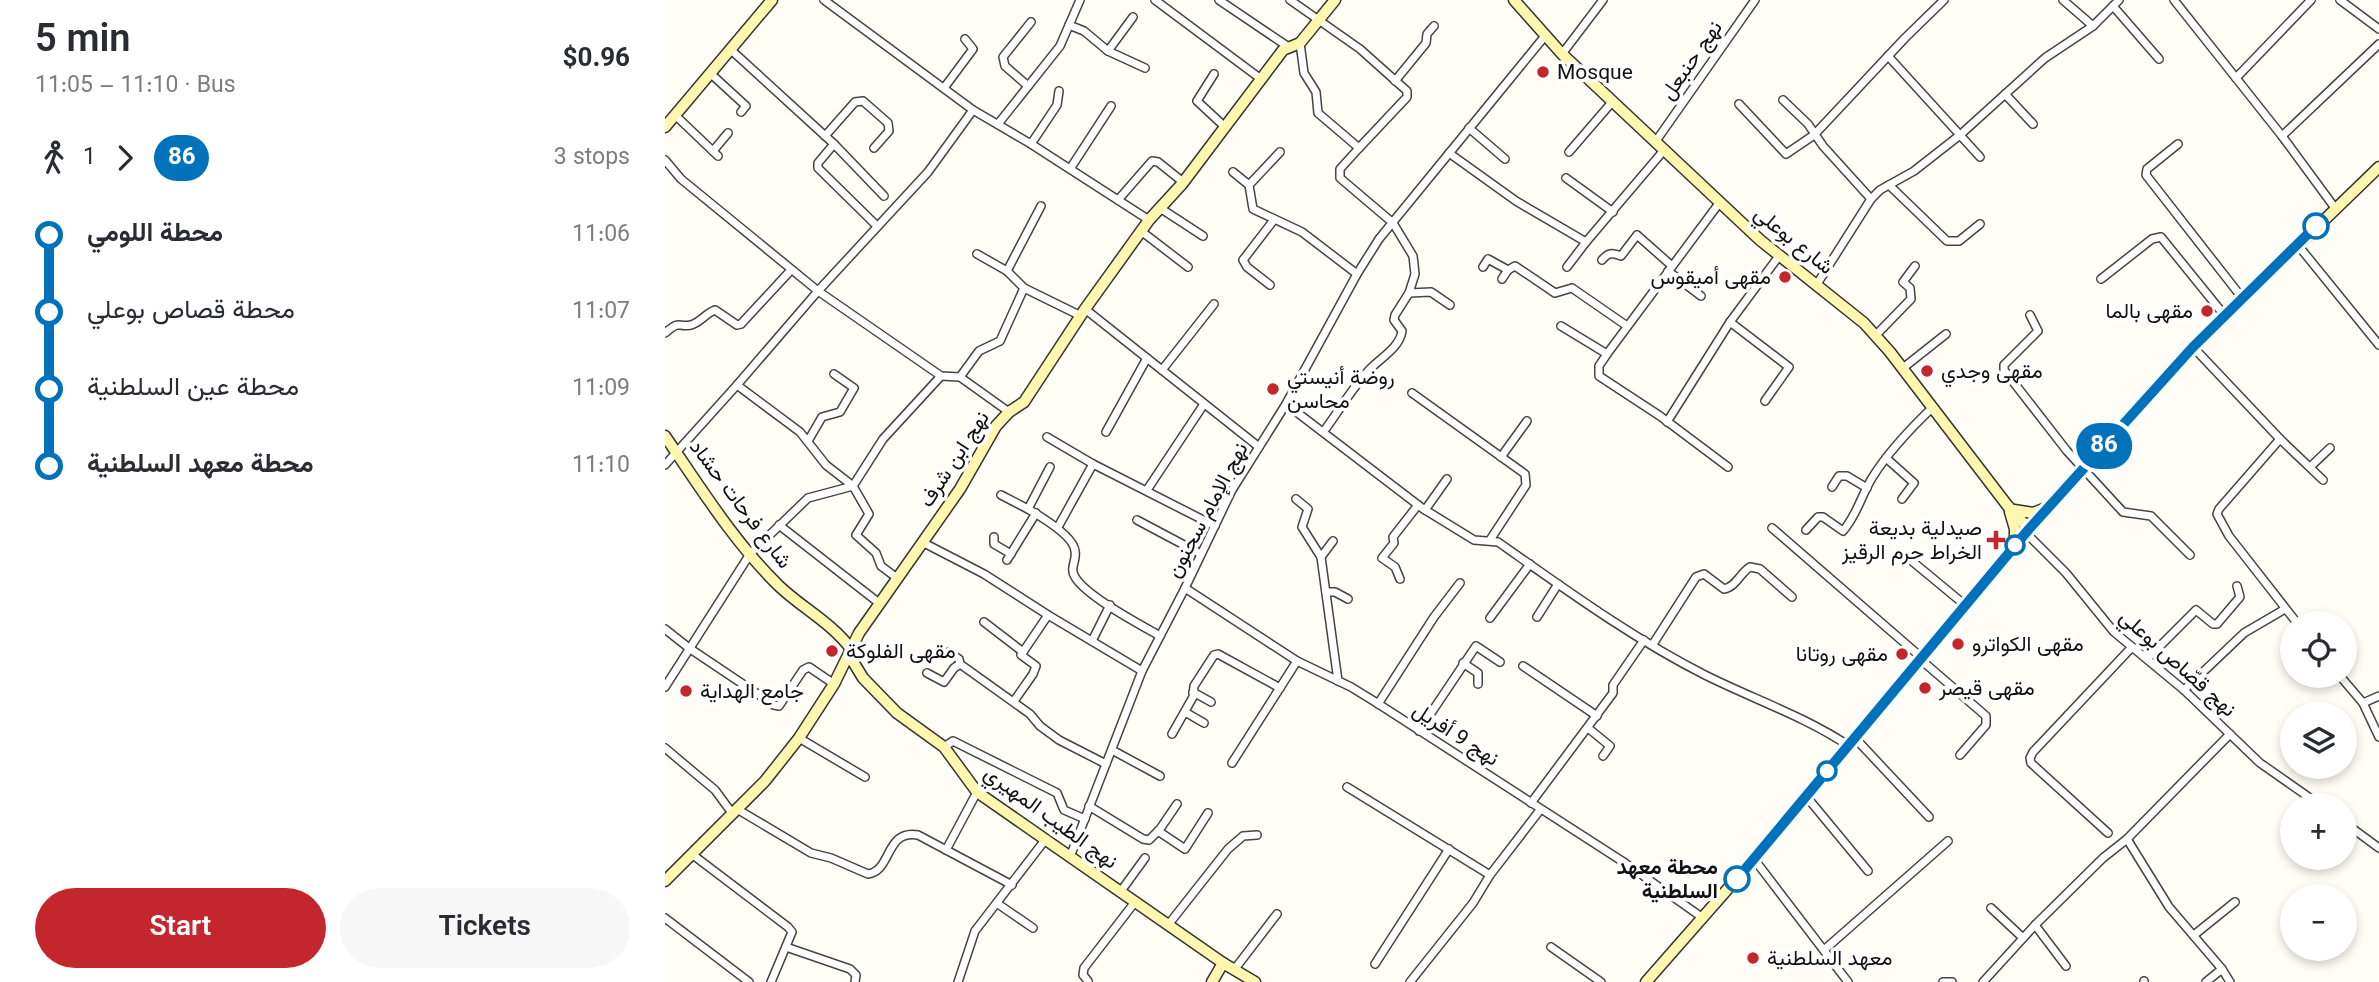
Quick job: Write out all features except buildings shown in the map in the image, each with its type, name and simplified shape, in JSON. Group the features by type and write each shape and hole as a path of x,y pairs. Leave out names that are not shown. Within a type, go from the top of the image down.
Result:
{"street":[{"path":"665,127 772,0"},
{"path":"824,0 974,110 1149,220"},
{"path":"998,124 1060,46 1080,0"},
{"path":"1155,0 1261,79"},
{"path":"1219,0 1287,46 1300,43 1319,22 1330,2"},
{"path":"1290,0 1360,48 1407,91 1408,97 1340,169 1340,178 1392,223 1413,256 1415,274 1409,293 1394,320 1402,331 1401,337 1385,356 1369,369 1324,431"},
{"name":"شارع بوعلي","path":"1514,0 1562,54 1720,202 1779,256 1856,315 1876,335 2028,531"},
{"path":"1562,54 1603,0"},
{"name":"نهج حنبعل","path":"1656,141 1755,0"},
{"path":"1739,104 1786,154 1814,135 1944,0"},
{"path":"2063,0 2093,26"},
{"path":"2174,0 2282,136 2335,208"},
{"path":"2236,78 2311,0"},
{"path":"2340,0 2379,29"},
{"path":"1817,284 1871,199 1914,171 1960,135 2045,58 2093,26 2116,2 2159,59"},
{"path":"1108,51 1133,17"},
{"path":"1028,86 1005,66 1003,57 1031,22"},
{"path":"1069,24 1084,31 1108,51 1145,68"},
{"path":"1395,80 1426,43 1427,34 1434,26"},
{"name":"نهج الإمام سحنون","path":"1070,857 1142,671 1232,490 1286,404 1357,274 1392,223 1545,36"},
{"path":"944,88 973,49 965,39"},
{"path":"1300,43 1304,73 1316,92 1318,113 1359,148"},
{"path":"2282,136 2379,44"},
{"name":"نهج ابن شرف","path":"665,881 765,781 800,738 879,603 960,489 996,426 1009,412 1024,402 1149,220 1183,182 1287,46"},
{"path":"730,49 834,144 884,196"},
{"path":"1888,56 1980,156"},
{"path":"711,73 745,106 741,112"},
{"path":"1214,74 1197,101 1225,128"},
{"path":"1031,144 1056,105 1059,91"},
{"path":"2005,94 2033,124"},
{"path":"1569,152 1613,100"},
{"path":"1783,100 1808,124 1814,135 1871,199"},
{"path":"825,136 855,102 863,101 888,123 888,131 874,148"},
{"path":"1070,169 1111,106"},
{"path":"665,465 818,291 928,172 974,110"},
{"path":"675,115 716,154 728,133"},
{"path":"1469,128 1505,159"},
{"path":"834,144 818,163 818,168 877,226"},
{"path":"2178,144 2147,169 2146,175 2243,299"},
{"path":"1567,267 1665,149"},
{"path":"1249,185 1280,152"},
{"path":"1450,153 1524,206 1586,242"},
{"path":"665,160 681,179 818,291 941,376 960,377 1009,412"},
{"path":"1118,200 1152,161 1158,162 1183,182"},
{"path":"1646,982 1754,859 1965,605 2083,469 2193,347 2379,167"},
{"path":"1233,172 1249,185 1253,209 1302,232 1357,274"},
{"path":"1566,178 1613,212"},
{"path":"1889,185 1947,241 1963,239 1980,224"},
{"path":"1720,202 1607,354 1599,366 1599,376 1728,467"},
{"path":"1007,271 1041,206"},
{"path":"1160,208 1203,236"},
{"path":"1270,285 1247,267 1243,260 1273,220"},
{"path":"1141,232 1188,267"},
{"path":"1602,260 1607,254 1621,256 1637,235 1701,296"},
{"path":"2101,279 2152,239 2161,237 2225,316"},
{"path":"2297,244 2379,345"},
{"path":"978,254 1007,271 1024,288 1083,313 1147,358 1259,447"},
{"path":"1667,422 1730,323 1779,256"},
{"path":"1483,267 1488,259 1508,270"},
{"path":"1502,279 1515,265 1555,293 1572,288 1627,326"},
{"path":"1876,335 1911,299 1910,288 1903,282 1915,265"},
{"path":"665,333 678,323 690,325 715,310 737,326 741,324 791,270"},
{"path":"960,377 979,351 1000,341 1024,288"},
{"path":"1409,293 1431,292 1450,304"},
{"path":"1162,370 1214,304"},
{"path":"2030,315 2038,331 2004,365 2004,369 2083,469 2123,512 2151,516 2190,555"},
{"path":"1730,323 1789,367 1765,401"},
{"path":"1561,326 1607,354"},
{"path":"1903,368 1947,334"},
{"path":"2193,347 2323,480"},
{"path":"1106,432 1147,358"},
{"path":"808,441 823,417 839,412 854,388 834,374"},
{"path":"665,687 750,554 808,498 853,486 883,439 941,376"},
{"path":"737,385 778,414 808,441 826,465 853,486 869,514 856,535 876,553 881,566 897,578"},
{"path":"1412,393 1525,474 1526,485 1490,540"},
{"path":"1147,490 1204,404"},
{"path":"1286,404 1422,507 1474,540 1499,542 1644,640 1706,675 1852,742 1929,817"},
{"path":"1806,530 1818,517 1823,517 1843,531 1858,510 1859,502 1886,458 1933,407"},
{"path":"1501,457 1527,421"},
{"name":"شارع فرحات حشاد","path":"665,436 750,554 779,586 842,638 850,652"},
{"path":"1048,437 1093,464 1215,526"},
{"path":"2184,690 2244,633 2285,609 2229,536 2217,514 2218,509 2280,439"},
{"path":"2310,467 2330,448"},
{"path":"1886,458 1914,483 1902,499"},
{"path":"1058,527 1093,464"},
{"path":"1028,509 1049,467"},
{"path":"1832,487 1839,476 1847,476 1867,488"},
{"path":"1399,579 1395,568 1382,558 1394,543 1392,537 1447,479"},
{"path":"1001,495 1058,527 1073,545 1075,551 1072,567 1076,579 1110,606 1160,636"},
{"path":"1296,499 1308,509 1301,527 1321,558 1338,681"},
{"path":"2007,505 2024,513 2033,513 2050,506"},
{"path":"2007,505 2013,520 2015,546"},
{"path":"994,537 994,544 1009,557 1036,513"},
{"path":"1137,520 1201,554"},
{"path":"779,525 879,603"},
{"path":"1772,528 1986,716 1986,725 1960,755"},
{"name":"نهج قصّاص بوعلي","path":"2028,531 2114,632 2184,690 2260,762 2303,793"},
{"path":"1321,558 1333,541"},
{"path":"922,542 984,574 1142,671"},
{"path":"1907,557 1965,605"},
{"path":"1490,618 1530,565"},
{"path":"1653,644 1696,577 1704,574 1724,589 1730,588 1745,570 1751,567 1760,569 1792,597"},
{"path":"1378,704 1434,617 1460,583"},
{"path":"1537,617 1558,584"},
{"path":"2147,659 2196,610 2213,624 2217,624 2240,597 2237,586"},
{"name":"نهج 9 أفريل","path":"1185,588 1297,661 1378,704 1625,863 1703,918"},
{"path":"1326,592 1335,592 1348,599"},
{"path":"1092,641 1110,606"},
{"path":"1014,701 1033,674 1035,666 1021,655 1048,615"},
{"path":"984,622 1023,652"},
{"path":"665,629 774,705 779,706 803,670 809,667 834,684"},
{"path":"1531,803 1613,693 1613,685 1644,640"},
{"path":"1419,731 1476,646 1500,662"},
{"path":"2108,833 2031,763 2030,758 2132,647"},
{"name":"نهج الطيب المهيري","path":"850,652 863,678 897,713 944,747 977,792 1223,963 1255,982"},
{"path":"949,652 959,659 960,664 1014,701 1059,740 1106,764"},
{"path":"1173,734 1185,712 1194,686 1214,655 1218,654 1280,688"},
{"path":"1233,763 1297,661"},
{"path":"1463,663 1478,673 1478,684"},
{"path":"927,673 944,682 960,664"},
{"path":"1523,666 1597,716"},
{"path":"2350,688 2363,703 2379,737"},
{"path":"1193,692 1210,702"},
{"path":"2363,703 2379,696"},
{"path":"1185,712 1204,723"},
{"path":"1588,728 1610,746 1603,756"},
{"path":"1985,981 2035,925 2103,858 2127,839 2230,734"},
{"path":"800,738 865,777"},
{"path":"944,747 953,741 1057,793 1064,810 1085,819"},
{"path":"665,748 715,790 735,811 811,853 831,858 868,874 878,870 902,835 918,835 1012,885"},
{"path":"1112,750 1160,776"},
{"path":"1347,788 1490,875"},
{"path":"946,850 977,792"},
{"path":"1806,796 1868,870"},
{"path":"1089,806 1149,840 1177,804"},
{"path":"1414,981 1540,810"},
{"path":"1158,831 1185,849 1208,813"},
{"path":"2357,832 2379,848"},
{"path":"1168,925 1228,849 1243,836 1257,835"},
{"path":"2127,839 2169,907 2230,982"},
{"path":"970,982 958,979 975,931 1045,840"},
{"path":"1823,950 1948,841"},
{"path":"1375,964 1450,849"},
{"path":"693,855 792,932 771,982"},
{"path":"1121,891 1145,858"},
{"path":"1754,859 1848,982"},
{"path":"1088,981 1083,975 1084,968 1135,902"},
{"path":"2194,935 2235,902"},
{"path":"997,904 1033,928"},
{"path":"1991,908 2023,938"},
{"path":"1234,970 1277,914"},
{"path":"665,918 749,982"},
{"path":"2035,925 2066,966"},
{"path":"786,947 850,970 856,975 855,982"},
{"path":"1551,947 1601,982"},
{"path":"1212,982 1223,963"},
{"path":"2206,982 2222,969"},
{"path":"1943,982 1952,982"}],"bus line":[{"name":"86","path":"1737,879 2029,529 2193,347 2316,226"}],"place":[{"name":"Mosque","path":"1543,72"},
{"name":"مقهى أميقوس","path":"1785,277"},
{"name":"مقهى بالما","path":"2207,311"},
{"name":"مقهى وجدي","path":"1927,371"},
{"name":"روضة أنيستي محاسن","path":"1273,389"},
{"name":"صيدلية بديعة الخراط حرم الرقيز","path":"1996,540"},
{"name":"مقهى الكواترو","path":"1958,644"},
{"name":"مقهى الفلوكة","path":"832,651"},
{"name":"مقهى روتانا","path":"1902,654"},
{"name":"مقهى قيصر","path":"1925,688"},
{"name":"جامع الهداية","path":"686,691"},
{"name":"محطة معهد السلطنية","path":"1737,879"},
{"name":"معهد السلطنية","path":"1753,958"}]}
